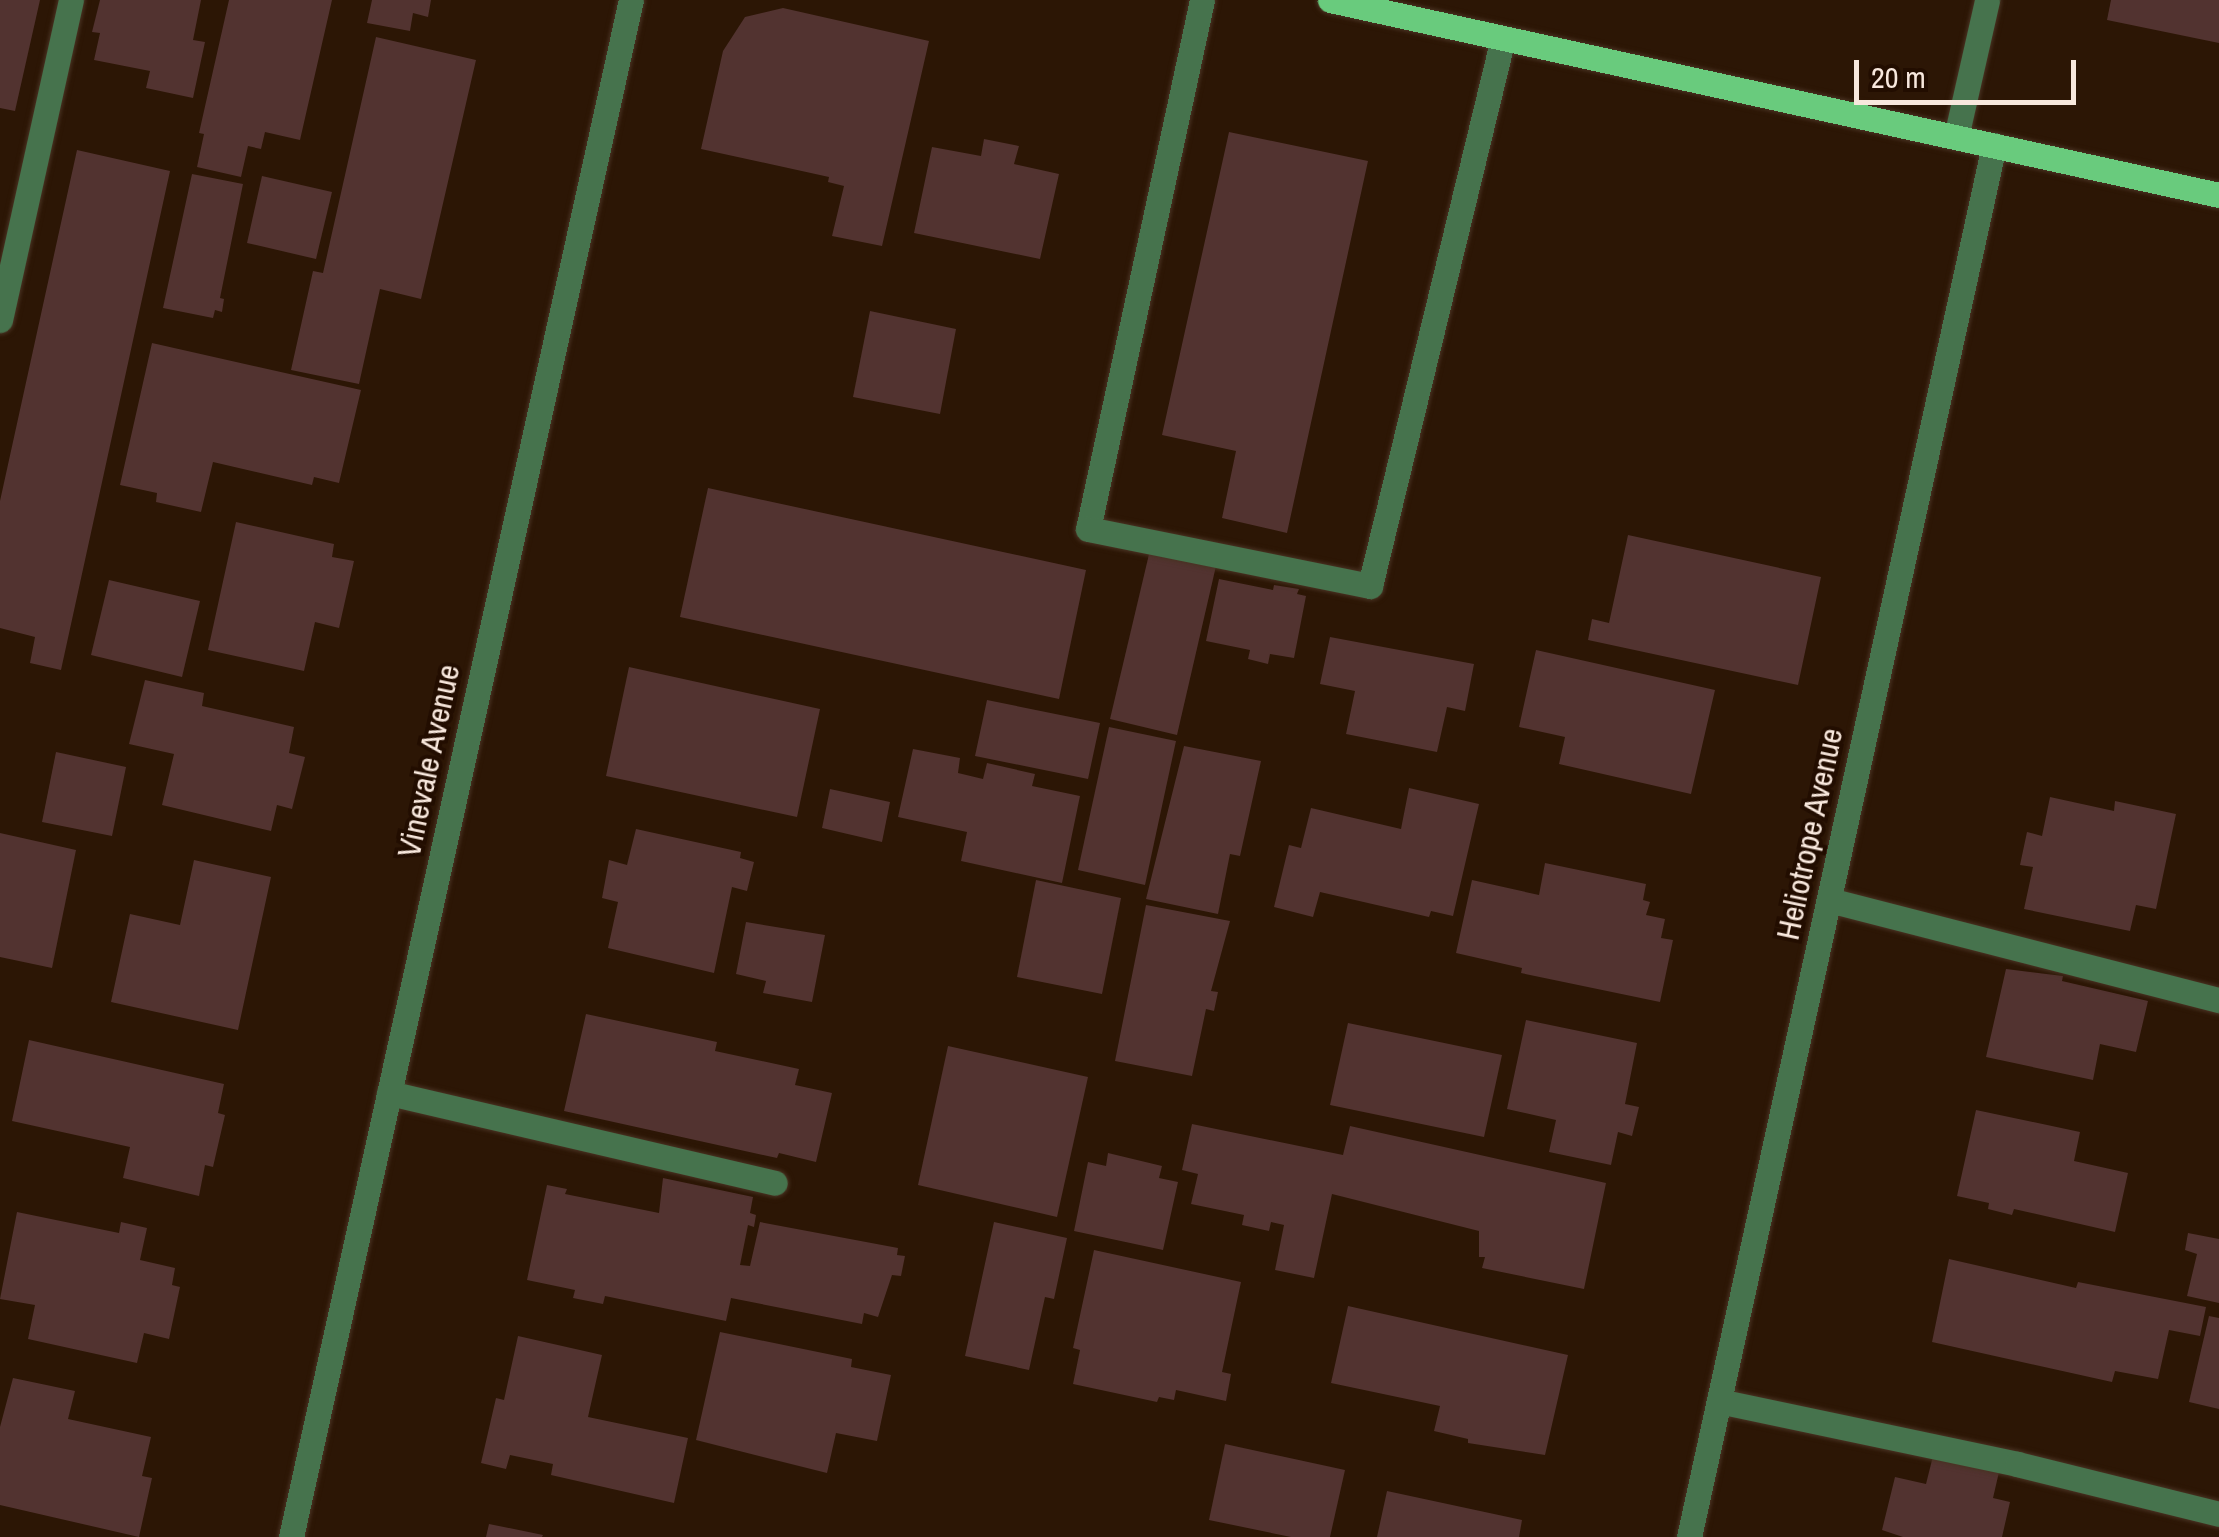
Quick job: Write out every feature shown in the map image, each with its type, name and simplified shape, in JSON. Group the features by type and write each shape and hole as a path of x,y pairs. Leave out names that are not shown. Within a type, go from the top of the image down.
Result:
{"main road":[{"path":"1332,0 2219,195"}],"street":[{"path":"0,320 71,0"},
{"name":"Vinevale Avenue","path":"292,1537 631,0"},
{"path":"1202,0 1088,529 1370,586 1503,38"},
{"path":"1956,137 1987,0"},
{"name":"Heliotrope Avenue","path":"1689,1537 1994,145"},
{"path":"1829,900 2219,1000"},
{"path":"389,1093 775,1183"},
{"path":"1719,1400 2017,1464 2219,1514"}],"building":[{"path":"0,0 40,0 15,111 0,108"},
{"path":"100,0 201,0 193,40 205,42 193,98 146,88 150,71 94,60 100,33 92,32"},
{"path":"229,0 332,0 300,140 265,132 261,149 248,146 241,177 197,167 204,134 199,133"},
{"path":"372,0 431,0 428,17 413,13 410,31 367,23"},
{"path":"2111,0 2219,0 2219,43 2107,20"},
{"path":"783,8 929,41 882,246 832,236 844,186 828,182 829,177 701,149 723,51 745,17"},
{"path":"376,37 476,60 421,299 380,289 359,384 291,370 313,271 323,273"},
{"path":"1229,132 1368,161 1287,533 1222,518 1236,451 1162,435"},
{"path":"984,139 1019,146 1014,164 1059,174 1040,259 914,233 932,147 981,156"},
{"path":"77,150 170,171 61,670 30,663 35,637 0,628 0,501"},
{"path":"192,174 243,184 220,298 224,299 222,312 215,310 213,318 163,308"},
{"path":"262,176 332,192 316,259 247,243"},
{"path":"870,311 956,329 940,414 853,397"},
{"path":"152,343 361,390 339,483 314,477 312,485 213,462 201,512 156,502 157,493 120,485"},
{"path":"708,488 1086,570 1059,699 680,617"},
{"path":"236,522 334,544 332,557 354,561 339,628 315,622 304,671 208,650"},
{"path":"1628,535 1821,577 1798,685 1588,640 1592,619 1609,623"},
{"path":"1150,550 1216,566 1177,735 1110,719"},
{"path":"1219,579 1273,590 1274,585 1299,589 1297,594 1306,596 1294,658 1270,654 1268,664 1248,659 1250,650 1206,641"},
{"path":"109,580 200,601 182,677 91,655"},
{"path":"1330,637 1474,664 1465,711 1447,707 1437,752 1346,734 1355,691 1320,684"},
{"path":"1536,650 1715,690 1691,794 1559,764 1565,737 1519,727"},
{"path":"629,667 820,709 797,817 606,776"},
{"path":"145,680 204,693 202,706 294,727 289,753 305,757 292,809 277,805 271,831 162,805 174,754 129,744"},
{"path":"987,700 1100,723 1088,779 975,756"},
{"path":"1109,727 1176,741 1145,885 1078,870"},
{"path":"1184,746 1261,761 1240,856 1230,854 1218,914 1146,899"},
{"path":"913,749 960,758 958,773 983,779 987,763 1035,774 1032,786 1080,796 1062,883 961,861 967,832 898,817"},
{"path":"56,752 126,767 112,836 42,822"},
{"path":"1409,788 1479,804 1453,916 1431,911 1429,917 1320,892 1313,917 1274,907 1289,845 1301,848 1311,808 1401,829"},
{"path":"830,789 890,802 882,842 822,828"},
{"path":"2050,797 2114,811 2115,801 2176,814 2156,909 2136,905 2130,931 2024,909 2033,867 2020,865 2027,832 2042,836"},
{"path":"636,829 741,852 740,858 754,862 747,891 732,887 714,973 608,948 618,902 602,898 609,860 627,865"},
{"path":"0,833 76,850 52,968 0,957"},
{"path":"194,860 271,877 238,1030 111,1002 130,914 180,925"},
{"path":"1545,863 1646,884 1643,900 1650,902 1646,915 1665,919 1661,938 1673,940 1660,1002 1521,973 1522,968 1456,953 1472,880 1539,895"},
{"path":"1036,880 1121,898 1102,994 1017,977"},
{"path":"1146,905 1230,921 1211,991 1218,992 1214,1011 1206,1009 1192,1076 1115,1061"},
{"path":"746,922 825,935 812,1002 763,993 766,981 736,974"},
{"path":"2006,969 2063,976 2062,981 2148,1001 2136,1052 2100,1044 2093,1080 1986,1057"},
{"path":"586,1014 717,1042 715,1051 799,1069 795,1085 832,1093 816,1162 779,1153 777,1158 564,1111"},
{"path":"1526,1020 1637,1043 1625,1104 1639,1107 1632,1136 1618,1132 1611,1165 1549,1152 1556,1120 1507,1109"},
{"path":"1348,1023 1502,1055 1484,1137 1330,1105"},
{"path":"29,1040 224,1084 218,1113 225,1115 213,1167 205,1165 199,1196 123,1178 130,1147 12,1121"},
{"path":"948,1046 1088,1077 1057,1217 918,1185"},
{"path":"1976,1110 2080,1132 2074,1161 2128,1173 2115,1232 2014,1209 2012,1215 1988,1209 1989,1203 1957,1196"},
{"path":"1192,1124 1343,1155 1350,1126 1606,1183 1584,1289 1482,1268 1485,1257 1479,1257 1479,1231 1332,1194 1314,1278 1275,1270 1284,1225 1271,1222 1269,1231 1242,1225 1244,1215 1191,1204 1198,1174 1182,1170"},
{"path":"1108,1153 1162,1166 1159,1178 1178,1182 1163,1250 1074,1231 1088,1162 1106,1166"},
{"path":"663,1178 753,1197 750,1213 756,1215 754,1227 748,1225 740,1265 750,1266 760,1222 898,1248 897,1255 905,1256 901,1276 892,1275 878,1317 864,1313 862,1324 731,1298 726,1321 605,1296 603,1304 573,1298 575,1290 527,1280 547,1185 567,1189 565,1194 659,1213"},
{"path":"17,1212 119,1233 121,1222 147,1228 140,1260 175,1268 172,1285 180,1287 169,1339 144,1333 137,1363 28,1339 35,1305 0,1299"},
{"path":"994,1222 1067,1238 1054,1299 1045,1297 1029,1370 965,1356"},
{"path":"2188,1233 2219,1239 2219,1303 2187,1296 2197,1254 2185,1250"},
{"path":"1094,1250 1241,1282 1222,1372 1231,1374 1226,1401 1176,1390 1174,1400 1159,1397 1157,1402 1073,1384 1080,1350 1073,1348"},
{"path":"1949,1259 2076,1288 2078,1282 2206,1307 2200,1336 2169,1330 2158,1379 2115,1371 2112,1382 1932,1342"},
{"path":"1348,1306 1568,1355 1545,1455 1468,1443 1468,1439 1434,1431 1440,1406 1331,1383"},
{"path":"2209,1316 2219,1318 2219,1409 2189,1402"},
{"path":"720,1332 852,1359 851,1367 891,1375 877,1441 836,1433 827,1473 696,1440"},
{"path":"518,1336 602,1355 588,1417 688,1438 674,1503 551,1475 553,1464 510,1455 506,1469 481,1463 496,1398 504,1400"},
{"path":"13,1378 75,1391 68,1419 151,1437 142,1476 152,1478 139,1537 0,1505 0,1427"},
{"path":"1225,1444 1345,1470 1330,1537 1291,1537 1209,1520"},
{"path":"1933,1456 1999,1472 1993,1498 2010,1502 2002,1537 1903,1537 1882,1530 1895,1477 1926,1484"},
{"path":"1387,1491 1522,1520 1519,1537 1377,1537"},
{"path":"489,1524 543,1535 486,1537"}]}
